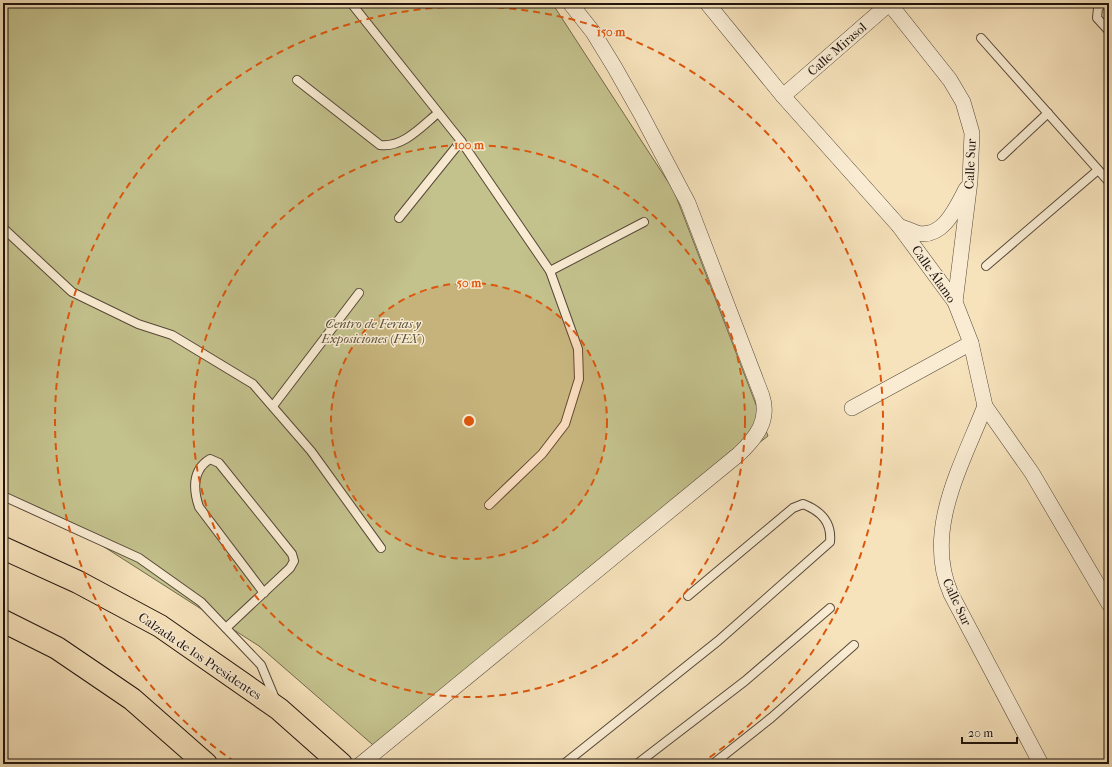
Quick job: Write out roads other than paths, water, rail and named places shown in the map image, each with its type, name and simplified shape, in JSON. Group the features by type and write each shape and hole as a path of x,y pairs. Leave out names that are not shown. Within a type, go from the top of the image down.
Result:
{"highway":[{"name":"Calzada de los Presidentes","path":"3,548 78,582 160,626 280,710 341,764"},
{"path":"3,622 57,648 132,699 206,764"}],"street":[{"path":"361,764 739,454 749,444 764,422 765,404 688,203 642,114 615,68 593,32 570,3"},
{"name":"Calle Álamo","path":"707,3 783,96 899,226 955,302 971,343 985,406 1032,473 1109,604"},
{"name":"Calle Mirasol","path":"783,96 889,3"},
{"name":"Calle Sur","path":"889,3 950,80 963,102 972,133 970,181 955,302"},
{"path":"899,226 918,233 929,233 940,228 952,214 970,181"},
{"path":"852,408 971,343"},
{"name":"Calle Sur","path":"985,406 946,510 940,550 942,564 946,582 951,594 1041,764"}],"lane":[{"path":"351,3 460,141 550,271 578,349 579,379 565,424 542,454 489,505"},
{"path":"1104,3 1098,8 1097,18 1109,31"},
{"path":"981,38 1109,182"},
{"path":"297,80 380,145 389,146 399,143 438,113"},
{"path":"1002,156 1048,113"},
{"path":"399,218 460,141"},
{"path":"986,266 1098,170"},
{"path":"550,271 644,222"},
{"path":"3,228 72,292 138,324 172,335 201,351 253,384 311,451 381,548"},
{"path":"273,406 359,293"},
{"path":"226,628 264,593 290,568 294,561 292,554 219,462 210,459 202,464 197,471 194,492 199,507 264,593"},
{"path":"3,496 139,558 201,602 261,665 280,710"},
{"path":"564,764 724,636 830,542 832,531 815,508 803,504 793,508 688,596"},
{"path":"637,764 745,681 830,608"},
{"path":"713,764 771,718 854,645"}],"park label":[{"name":"Centro de Ferias y Exposiciones (FEX)","path":"373,330"}]}
